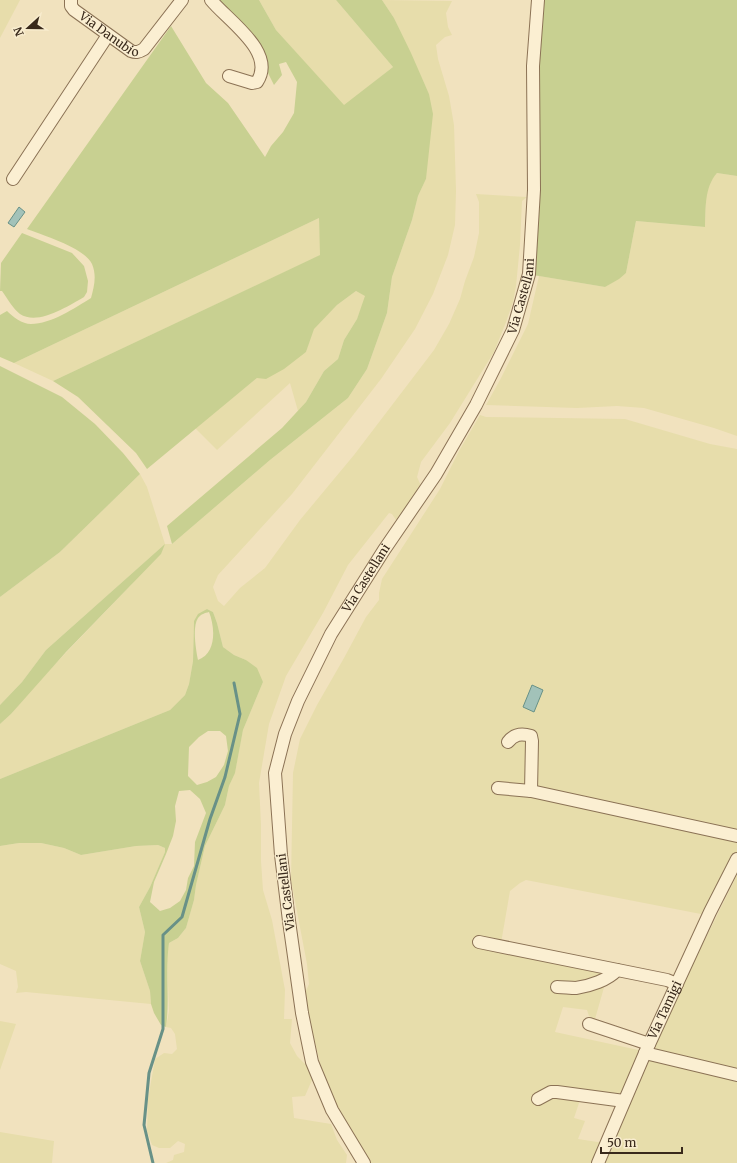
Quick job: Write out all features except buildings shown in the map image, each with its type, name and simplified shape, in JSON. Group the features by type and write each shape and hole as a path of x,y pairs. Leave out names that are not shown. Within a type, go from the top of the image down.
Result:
{"street":[{"name":"Via Danubio","path":"71,0 71,6 74,10 131,51 140,51 149,43 182,0"},
{"path":"211,0 255,46 262,64 262,70 257,82 252,83 229,76"},
{"name":"Via Castellani","path":"364,1163 332,1110 312,1062 302,1013 289,921 281,855 276,773 285,734 299,698 331,634 384,550 440,467 476,405 513,330 530,274 534,190 533,66 538,0"},
{"path":"13,179 108,35"},
{"path":"508,742 512,737 519,734 531,736 531,791"},
{"path":"498,788 531,791 737,836"},
{"name":"Via Tamigi","path":"598,1163 647,1048 710,912 737,859"},
{"path":"479,942 667,980 677,984"},
{"path":"557,987 576,988 611,976 617,970"},
{"path":"588,1024 647,1048 737,1074"},
{"path":"538,1099 551,1092 557,1092 624,1101"}],"shaded area":[{"path":"0,0 20,0 0,38"},
{"path":"259,0 336,0 393,67 344,106 276,30"},
{"path":"382,0 452,1 446,13 448,27 452,35 445,37 436,45 438,59 449,96 454,125 456,191 455,225 448,255 433,294 415,329 381,379 292,494 218,575 213,587 218,601 224,606 240,588 265,568 300,520 354,455 434,350 449,324 460,299 474,257 479,233 479,202 476,194 527,197 522,201 516,286 513,302 494,352 450,423 421,462 417,477 422,488 399,522 392,514 389,513 348,565 323,613 286,676 269,724 259,783 263,890 272,920 285,990 284,1019 292,1019 290,1043 297,1056 310,1069 312,1080 305,1096 292,1097 294,1118 331,1124 337,1140 347,1155 346,1163 166,1163 173,1160 174,1155 184,1152 185,1144 178,1141 170,1148 159,1148 152,1145 147,1131 148,1099 155,1059 164,1053 172,1054 177,1049 175,1034 171,1028 166,1027 169,1011 167,956 169,943 178,938 186,928 194,900 205,846 225,805 229,786 235,772 243,730 263,682 246,660 234,655 223,647 213,612 207,609 194,621 193,661 189,684 185,695 170,710 0,779 0,724 11,714 36,684 130,586 164,545 46,650 22,682 0,705 0,597 60,552 140,474 147,487 165,544 172,544 270,460 348,398 367,369 387,313 392,277 412,220 418,196 426,179 429,94 394,18"},
{"path":"717,173 737,176 737,436 644,408 617,406 577,408 486,405 528,324 539,276 605,287 626,273 636,221 705,227 706,194 711,179"},
{"path":"319,218 321,255 53,381 14,363"},
{"path":"356,291 366,296 357,319 344,340 338,359 324,371 306,402 298,411 290,383 217,450 195,428 257,378 306,352 313,329 337,305"},
{"path":"480,415 486,417 625,419 710,444 737,449 737,832 544,800 737,839 737,853 706,915 526,880 510,891 501,943 609,970 595,1019 589,1016 587,1010 563,1007 555,1032 643,1051 621,1099 582,1094 574,1118 585,1121 578,1139 604,1143 594,1163 367,1163 344,1121 322,1071 307,1011 305,993 309,984 307,964 291,880 293,773 300,739 317,705 366,617 379,600 382,579 440,489 459,451"},
{"path":"19,843 41,843 64,848 81,855 136,846 158,845 165,848 165,852 150,887 139,907 145,932 140,961 150,991 151,1004 26,992 16,993 18,987 16,971 0,964 0,846"},
{"path":"737,875 737,1163 603,1163 650,1051"},
{"path":"0,1021 16,1024 0,1070"},
{"path":"0,1132 54,1141 52,1163 0,1163"}],"green space":[{"path":"218,0 259,0 276,30 344,105 393,67 336,0 382,0 394,18 411,53 429,94 433,114 426,179 418,196 412,220 392,277 387,313 367,369 348,398 270,460 172,544 167,526 282,428 306,402 324,371 338,359 344,340 357,319 365,296 356,291 337,305 314,329 306,352 284,369 266,379 257,378 147,469 136,453 78,397 53,381 320,255 319,218 14,363 0,357 0,315 7,311 24,323 39,323 62,315 91,298 95,277 94,268 88,258 72,247 27,229 171,26 206,83 228,103 265,157 271,146 283,132 294,113 297,82 286,62 279,64 282,75 274,85 268,73 267,62 255,39"},
{"path":"541,0 737,0 737,176 717,173 713,179 706,198 705,227 636,221 626,273 605,287 533,275"},
{"path":"22,233 72,253 84,266 88,281 87,292 84,297 44,316 35,318 27,317 17,312 2,291 0,291 1,263"},
{"path":"0,366 62,397 95,424 123,453 140,474 60,552 0,597"},
{"path":"165,544 161,554 66,652 11,714 0,724 0,705 22,682 46,650"},
{"path":"207,609 213,612 223,647 257,668 263,682 243,730 235,773 229,786 225,805 205,846 194,900 186,928 178,938 169,943 167,964 168,1006 166,1027 161,1025 154,1013 151,1004 150,991 140,961 145,932 139,907 150,887 165,852 165,848 158,845 136,846 81,855 64,848 41,843 19,843 0,846 0,779 170,710 185,695 189,684 193,661 194,621 198,614","holes":["209,612 213,639 209,652 198,660 195,639 196,622 200,616","208,731 220,731 226,736 228,751 224,765 216,777 197,785 188,776 189,747 199,737","190,790 200,799 206,813 195,842 194,866 188,878 186,890 180,901 170,908 160,911 150,902 154,882 173,836 176,821 175,806 179,791"]}],"water":[{"path":"19,207 25,212 14,227 8,223"},
{"path":"532,685 543,690 534,712 523,707"}],"waterway":[{"path":"153,1163 144,1125 149,1073 163,1029 163,935 182,917 210,819 225,777 240,714 234,683"}]}
